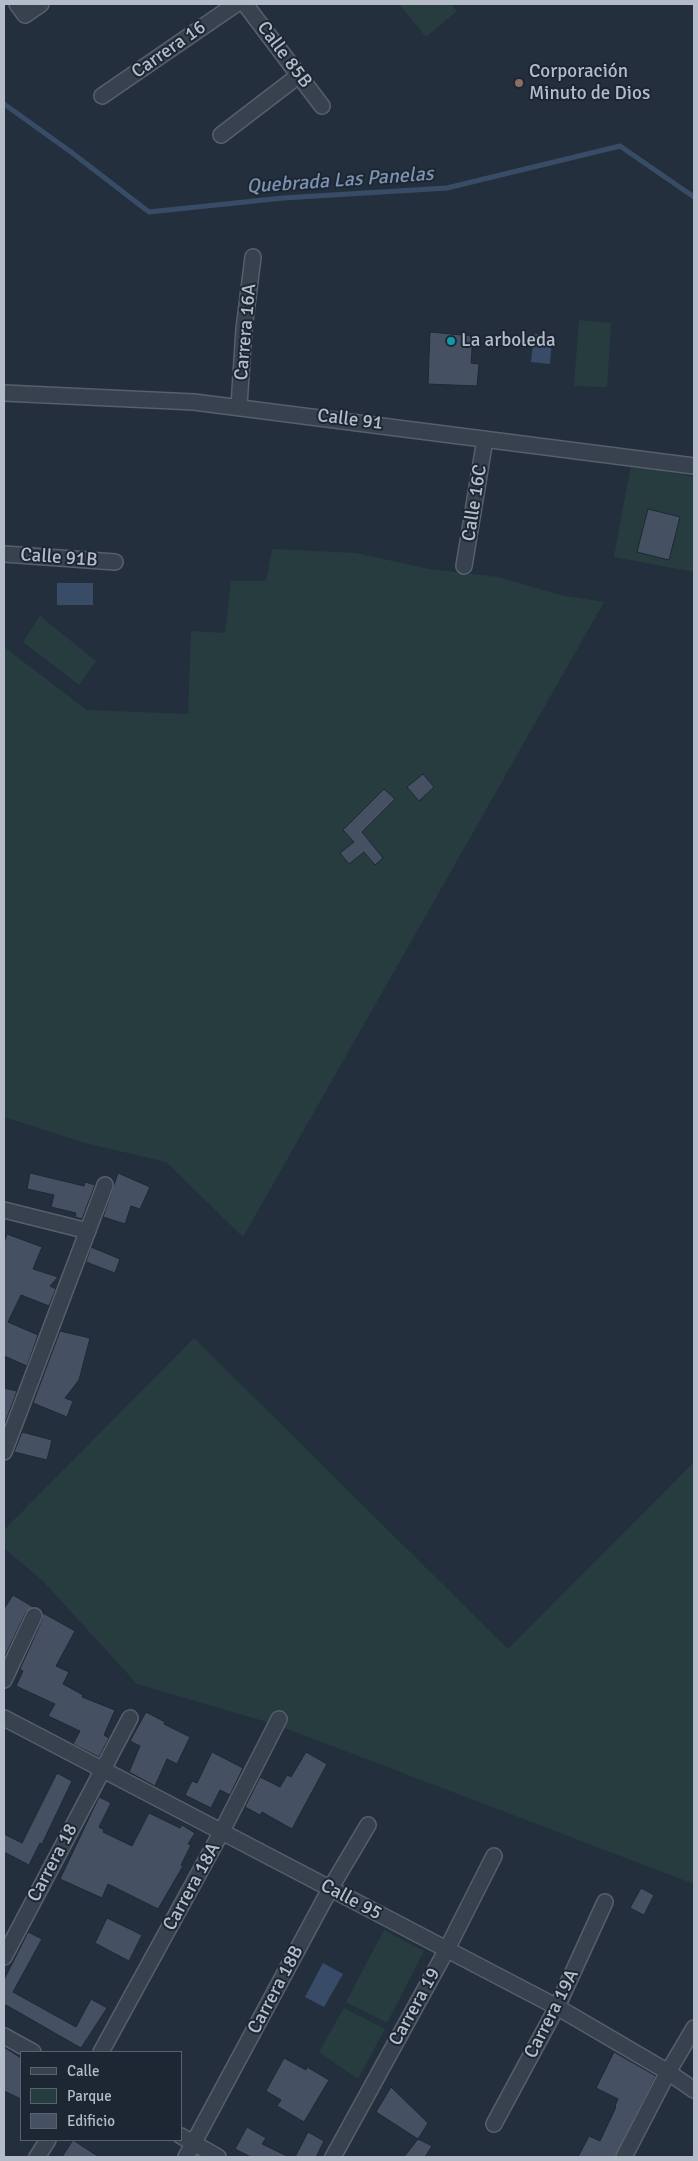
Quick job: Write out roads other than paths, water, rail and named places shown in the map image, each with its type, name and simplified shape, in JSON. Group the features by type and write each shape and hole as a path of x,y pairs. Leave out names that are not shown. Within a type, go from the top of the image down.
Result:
{"street":[{"path":"21,10 41,4"},
{"name":"Carrera 16","path":"102,96 236,4"},
{"name":"Calle 85B","path":"245,4 322,106"},
{"path":"221,135 298,76"},
{"name":"Carrera 16A","path":"239,406 244,329 253,257"},
{"name":"Calle 91","path":"4,394 194,402 239,406 694,466"},
{"name":"Calle 16C","path":"464,566 485,439"},
{"name":"Calle 91B","path":"4,554 115,562"},
{"path":"4,1452 105,1185"},
{"path":"4,1210 88,1231"},
{"path":"4,1680 34,1616"},
{"name":"Calle 95","path":"4,1718 557,2007 668,2072 694,2090"},
{"name":"Carrera 18","path":"4,1957 130,1718"},
{"name":"Carrera 18A","path":"102,2051 221,1833 279,1719"},
{"name":"Carrera 18B","path":"186,2157 188,2140 368,1825"},
{"name":"Carrera 19","path":"332,2157 446,1950 494,1856"},
{"name":"Carrera 19A","path":"494,2124 557,2007 606,1902"},
{"path":"624,2157 668,2072 694,2028"},
{"path":"4,2036 31,2051"},
{"path":"188,2140 218,2157"},
{"path":"37,2157 47,2141"}],"water":[{"path":"534,334 552,336 550,364 531,362"},
{"path":"57,583 93,583 93,605 57,605"},
{"path":"323,1963 343,1974 324,2007 305,1997"}],"waterway":[{"name":"Quebrada Las Panelas","path":"4,104 71,152 149,212 283,198 447,188 620,146 694,197"}],"place":[{"name":"Corporación Minuto de Dios","path":"519,83"},
{"name":"La arboleda","path":"451,341"}]}
